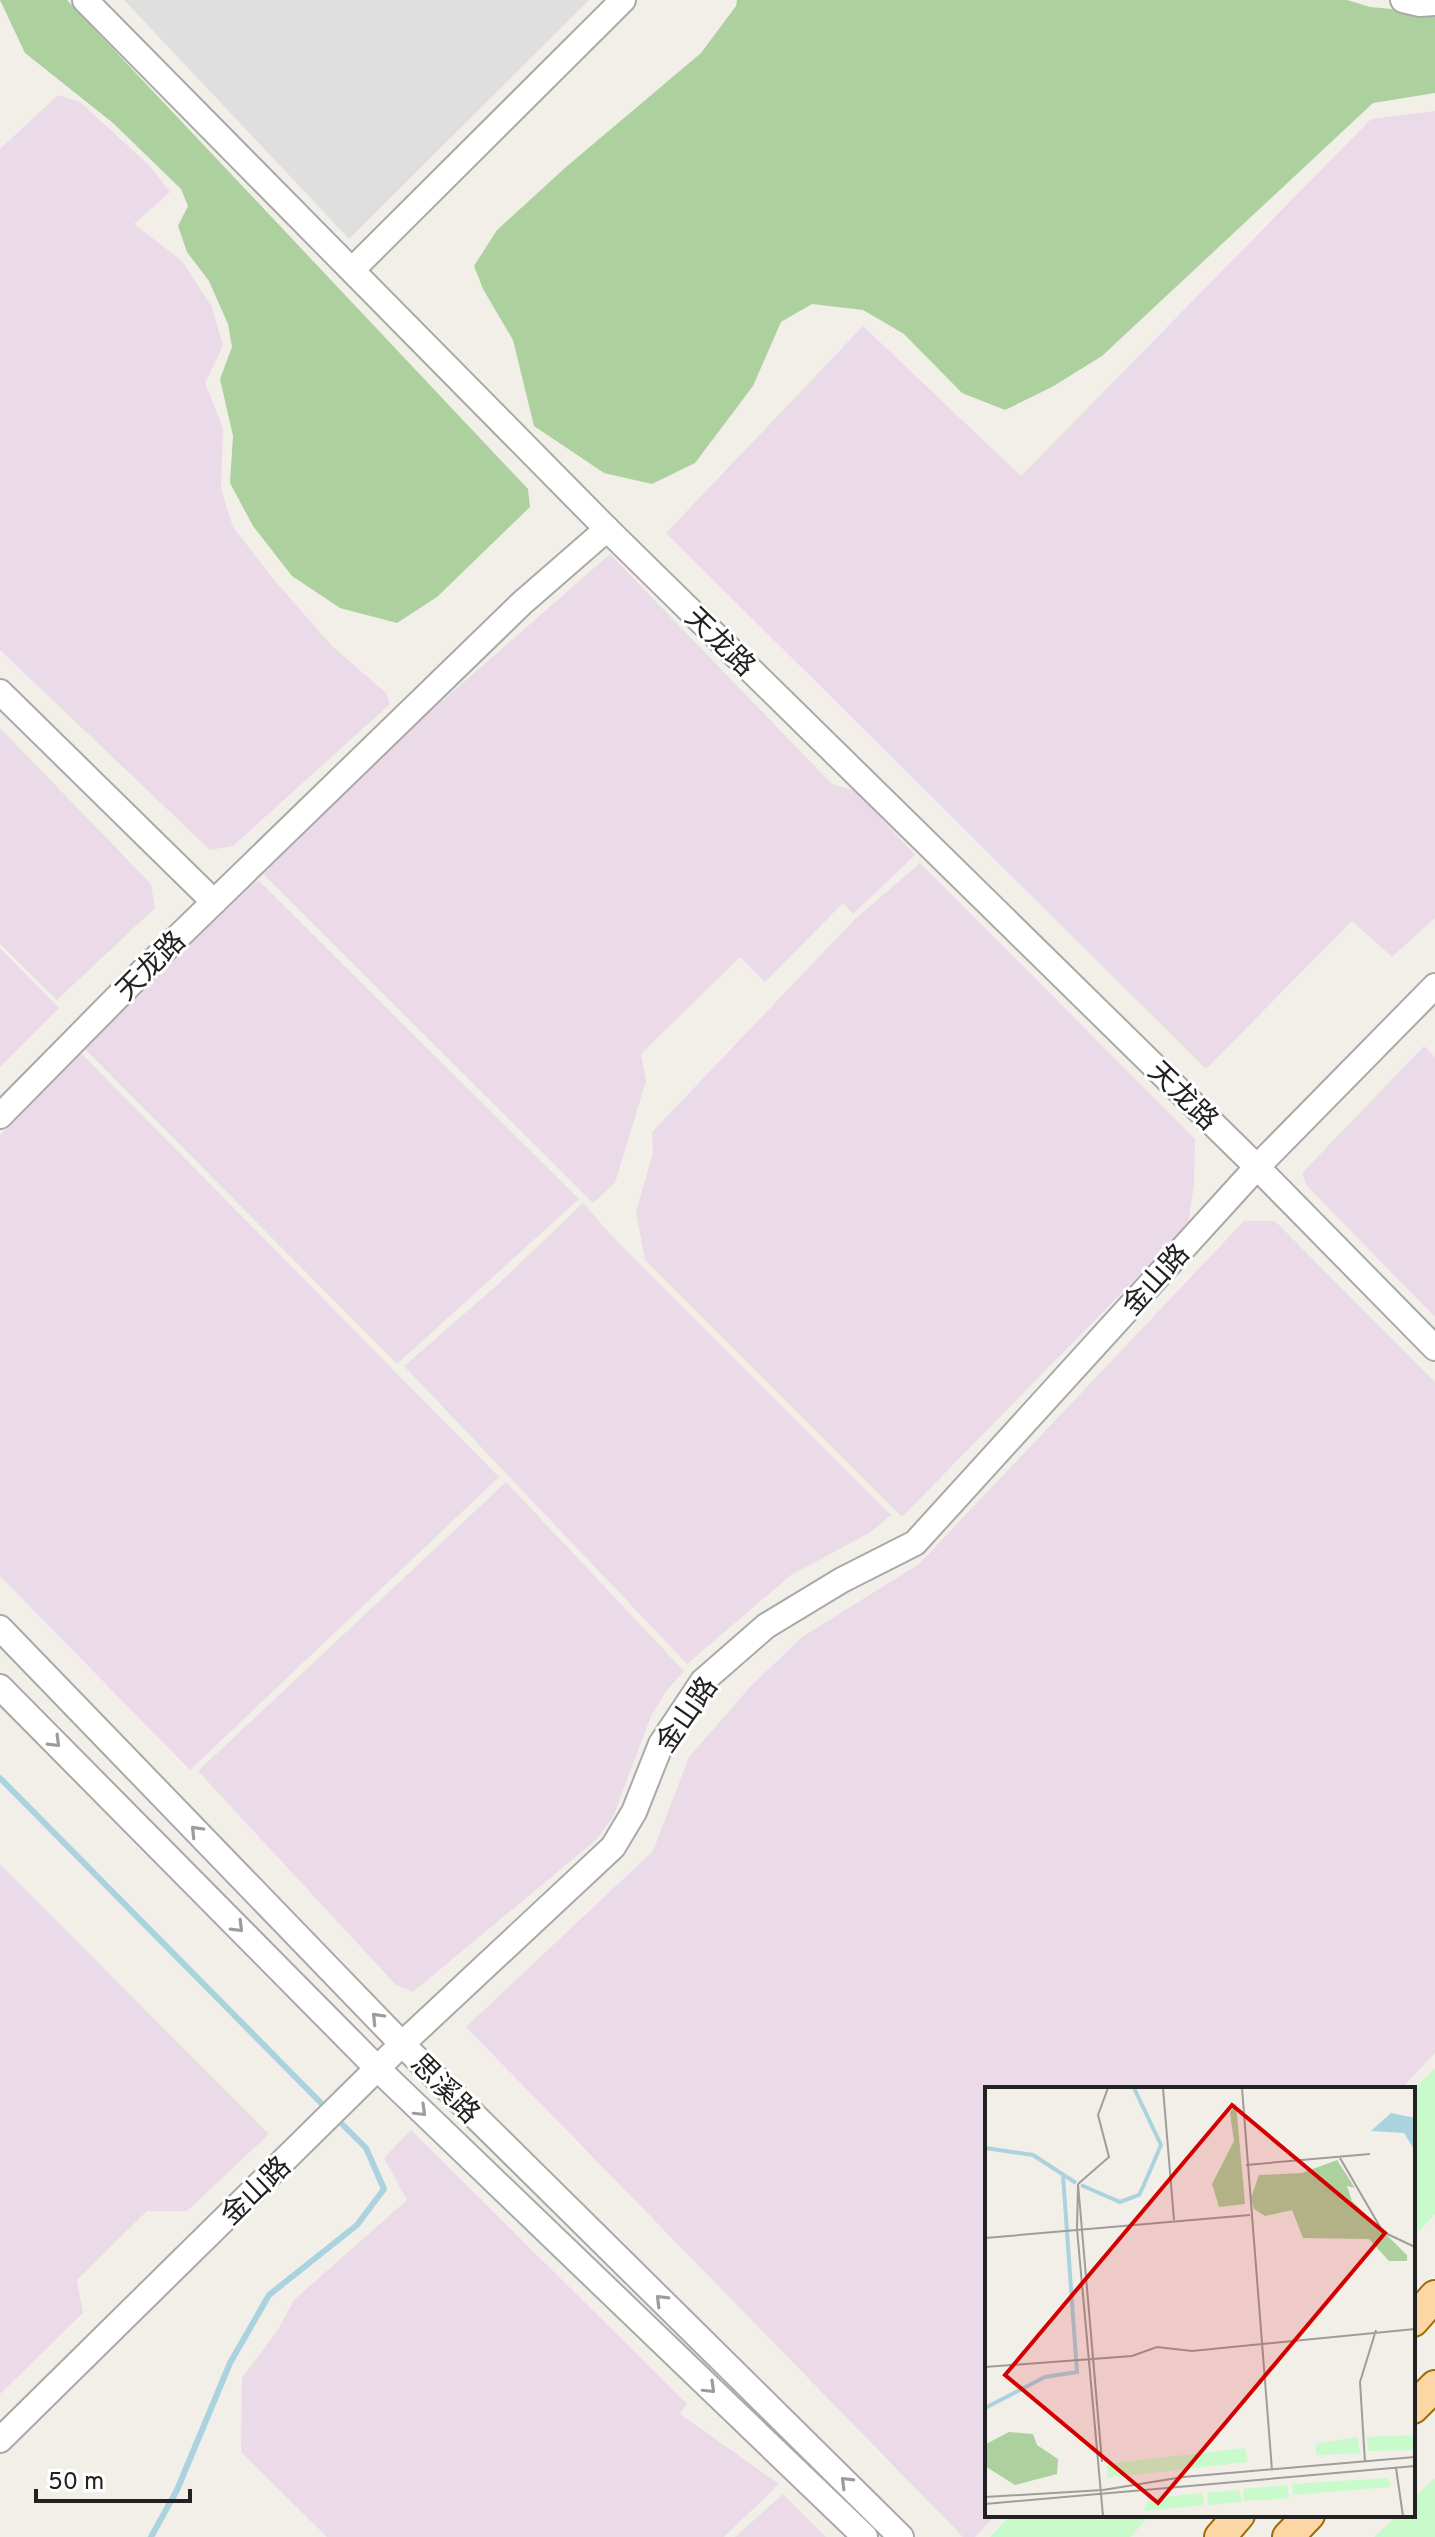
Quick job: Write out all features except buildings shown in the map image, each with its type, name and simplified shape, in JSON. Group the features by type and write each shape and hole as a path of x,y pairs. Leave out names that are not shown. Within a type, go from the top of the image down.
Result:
{"main road":[{"path":"1415,2319 1435,2296"},
{"path":"1415,2406 1435,2386"},
{"path":"1220,2537 1237,2517"},
{"path":"1288,2537 1307,2517"}],"street":[{"path":"85,0 607,529"},
{"path":"353,269 623,0"},
{"path":"1403,0 1435,3"},
{"name":"天龙路","path":"0,1116 214,902 522,603 607,529 1257,1167 1435,1348"},
{"path":"0,692 214,902"},
{"name":"金山路","path":"0,2440 402,2044 613,1847 634,1812 661,1744 703,1681 766,1626 842,1580 915,1543 1257,1167 1435,986"},
{"name":"思溪路","path":"0,1628 402,2044 901,2537"},
{"name":"思溪路","path":"0,1687 378,2069 865,2537"}],"shaded area":[{"path":"124,0 589,0 349,239"},
{"path":"58,95 80,102 149,165 170,192 134,224 182,261 212,307 223,346 205,383 223,428 221,489 233,527 332,646 386,693 390,704 233,846 210,850 0,650 0,149"},
{"path":"1435,111 1435,918 1392,957 1352,921 1206,1069 666,533 863,326 1021,476 1371,119"},
{"path":"610,554 832,784 856,791 915,855 853,914 843,903 765,982 740,957 641,1054 646,1081 615,1183 593,1203 263,874 408,731"},
{"path":"0,728 151,884 155,908 57,1000 0,944"},
{"path":"920,863 1195,1139 1194,1185 1188,1225 902,1517 645,1260 636,1212 653,1153 652,1132 854,920"},
{"path":"258,880 579,1199 397,1364 82,1046"},
{"path":"0,948 59,1008 0,1067"},
{"path":"1424,1046 1435,1057 1435,1317 1307,1186 1302,1173"},
{"path":"80,1052 499,1477 190,1770 0,1576 0,1135"},
{"path":"583,1203 613,1237 891,1515 871,1532 791,1575 687,1664 404,1366 494,1288"},
{"path":"1244,1221 1275,1221 1435,1382 1435,2053 1403,2087 985,2087 985,2517 994,2517 975,2537 963,2537 466,2027 653,1851 689,1757 749,1688 802,1637 919,1564"},
{"path":"506,1482 684,1671 667,1690 651,1716 613,1817 597,1839 413,1992 396,1985 198,1771"},
{"path":"0,1864 269,2134 187,2211 147,2211 77,2280 83,2313 0,2394"},
{"path":"411,2130 687,2404 680,2414 779,2484 724,2537 327,2537 241,2452 242,2378 277,2331 294,2300 407,2200 384,2158"},
{"path":"783,2494 826,2537 735,2537"}],"green space":[{"path":"0,0 67,0 528,489 530,507 437,597 397,623 340,608 292,576 253,526 230,483 233,436 220,379 232,347 228,324 209,281 187,252 178,226 188,206 181,189 113,123 25,53"},
{"path":"737,0 1347,0 1370,7 1435,13 1435,93 1373,103 1102,356 1052,387 1005,410 962,393 904,334 863,310 812,304 781,322 753,386 695,463 652,484 604,473 534,426 513,340 483,289 474,266 497,230 701,53 736,6"},
{"path":"1435,2068 1435,2214 1415,2235 1415,2089"},
{"path":"1435,2478 1435,2537 1374,2537 1395,2517 1415,2517 1415,2497"},
{"path":"1009,2517 1149,2517 1130,2537 990,2537"}],"waterway":[{"path":"0,1778 327,2109"},
{"path":"151,2537 177,2490 230,2363 269,2295 357,2225 384,2189 366,2148 335,2117"}]}
